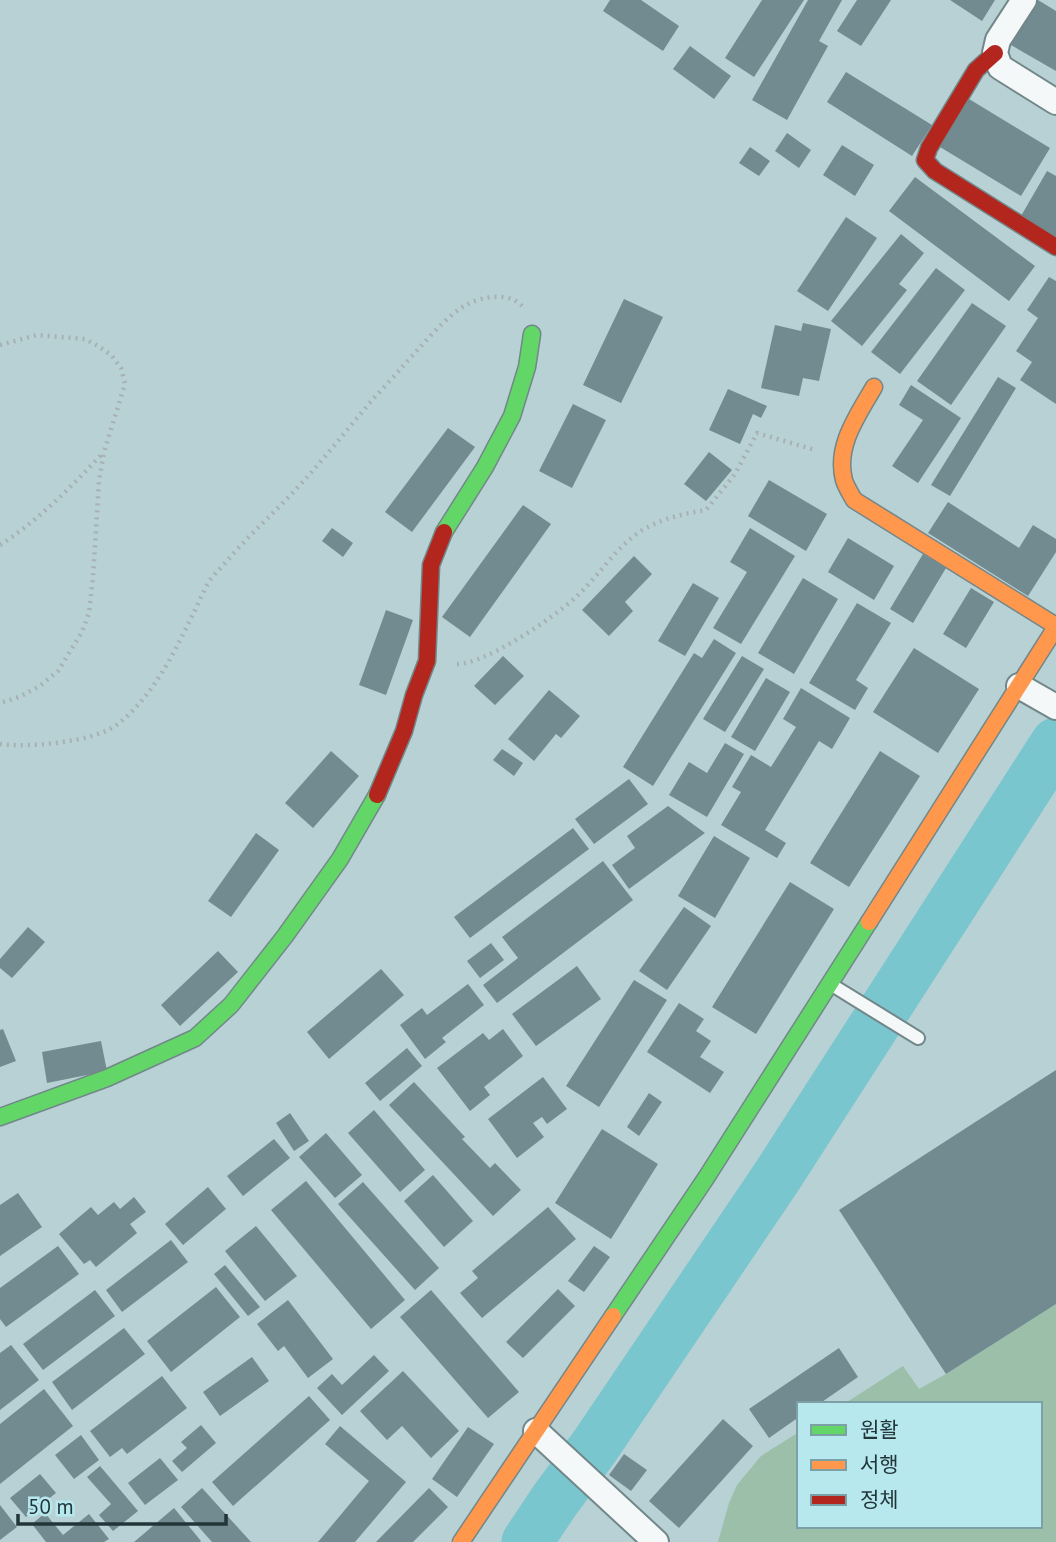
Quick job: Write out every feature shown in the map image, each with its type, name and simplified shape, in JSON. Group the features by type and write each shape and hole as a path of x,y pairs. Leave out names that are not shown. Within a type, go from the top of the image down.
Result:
{"street":[{"path":"1024,0 998,40 995,53 1000,67 1056,102"},
{"path":"995,53 976,70 929,148 926,160 935,171 1056,247"},
{"path":"0,1117 107,1078 195,1038 231,1005 340,859 378,794 404,731 427,661 431,565 441,537 485,467 512,416 527,367 532,334"},
{"path":"461,1542 706,1178 1056,626 854,500 845,482 842,460 845,439 874,387"},
{"path":"1019,686 1054,706"},
{"path":"536,1431 656,1542"}],"lane":[{"path":"830,984 918,1038"}],"path":[{"path":"0,744 61,743 91,735 115,726 139,705 171,657 209,582 299,486 419,348 467,304 504,296 519,302 531,317 532,334"},
{"path":"0,345 37,335 85,339 112,356 121,368 125,384 104,452 99,481 89,613 82,632 58,671 40,687 19,698 0,702"},
{"path":"427,661 466,664 516,639 577,597 625,544 649,526 679,514 706,510 735,474 757,433 842,460"},
{"path":"0,545 25,529 104,452"}],"green space":[{"path":"1056,1304 1056,1542 718,1542 737,1485 761,1456 797,1433 797,1528 1042,1528 1042,1402 847,1402 903,1366 919,1389"}],"building":[{"path":"610,0 641,0 679,26 663,51 603,11"},
{"path":"762,0 804,0 754,77 725,58"},
{"path":"808,0 842,0 819,41 828,46 787,120 752,100"},
{"path":"857,0 891,0 861,46 837,31"},
{"path":"950,0 995,0 982,21"},
{"path":"1038,0 1056,11 1056,71 1011,45"},
{"path":"690,46 731,76 714,99 673,69"},
{"path":"846,72 932,125 912,156 827,102"},
{"path":"969,99 1050,148 1021,196 940,147"},
{"path":"787,133 811,150 799,168 775,151"},
{"path":"842,145 874,165 855,196 823,175"},
{"path":"750,147 770,161 759,176 739,163"},
{"path":"1047,171 1056,176 1056,236 1021,216"},
{"path":"915,177 1035,266 1009,301 889,211"},
{"path":"846,217 877,238 828,311 797,291"},
{"path":"901,234 924,253 899,284 907,290 862,346 831,321"},
{"path":"936,268 965,290 900,374 871,352"},
{"path":"1049,277 1056,281 1056,404 1020,380 1032,362 1016,351 1038,318 1027,310"},
{"path":"624,299 663,317 621,403 583,385"},
{"path":"972,303 1006,326 951,405 917,381"},
{"path":"803,323 831,329 819,381 803,378 799,396 761,388 775,325 801,331"},
{"path":"998,377 1016,388 950,496 931,485"},
{"path":"911,385 961,418 918,483 892,466 923,420 899,405"},
{"path":"728,389 767,406 761,418 753,414 740,444 709,430"},
{"path":"573,404 606,420 572,488 539,471"},
{"path":"448,428 475,447 412,532 385,512"},
{"path":"709,452 732,470 706,501 684,484"},
{"path":"769,480 827,514 806,551 748,516"},
{"path":"948,502 1019,548 1033,525 1056,539 1056,552 1028,596 928,533"},
{"path":"523,505 551,524 470,637 442,617"},
{"path":"332,528 353,543 343,557 322,541"},
{"path":"750,528 795,556 741,644 713,628 747,572 730,562"},
{"path":"848,538 894,566 874,600 828,572"},
{"path":"923,554 946,568 913,623 890,609"},
{"path":"634,556 652,574 625,602 633,611 609,636 582,610"},
{"path":"803,578 838,599 794,674 758,653"},
{"path":"693,583 719,598 685,656 658,641"},
{"path":"971,588 994,602 966,648 943,634"},
{"path":"857,603 891,623 856,680 868,688 855,710 809,683"},
{"path":"386,610 413,620 386,695 359,685"},
{"path":"714,639 736,653 653,786 623,767 694,653 702,658"},
{"path":"914,648 979,689 938,753 873,712"},
{"path":"503,656 524,676 495,705 474,686"},
{"path":"742,656 764,669 725,732 703,719"},
{"path":"766,678 790,692 755,751 731,737"},
{"path":"801,688 850,718 832,749 819,741 765,830 786,843 777,858 721,825 741,792 732,787 751,755 771,767 796,727 783,719"},
{"path":"549,690 580,716 561,738 556,734 534,761 508,739"},
{"path":"725,743 744,754 707,817 669,795 689,762 707,773"},
{"path":"502,749 523,763 514,776 493,760"},
{"path":"331,751 359,776 313,828 285,803"},
{"path":"880,751 920,776 849,887 810,863"},
{"path":"629,779 648,804 594,844 575,819"},
{"path":"668,806 705,833 629,889 612,865 635,848 627,836"},
{"path":"573,828 589,849 470,938 454,917"},
{"path":"256,833 279,850 231,917 208,901"},
{"path":"714,836 750,858 715,918 678,896"},
{"path":"603,861 633,900 497,1003 483,985 518,958 502,937"},
{"path":"790,882 834,909 756,1034 712,1007"},
{"path":"684,907 711,926 667,990 639,971"},
{"path":"28,927 45,942 12,978 0,968 0,959"},
{"path":"491,943 504,960 480,978 467,961"},
{"path":"218,951 238,972 180,1026 161,1005"},
{"path":"577,966 601,999 536,1046 512,1014"},
{"path":"381,969 404,995 329,1059 307,1032"},
{"path":"634,980 667,1000 599,1107 566,1086"},
{"path":"468,984 484,1005 442,1038 446,1042 425,1059 400,1025 422,1008 427,1015"},
{"path":"679,1003 704,1019 696,1031 711,1041 700,1057 724,1072 710,1093 647,1052"},
{"path":"3,1029 16,1061 0,1067 0,1030"},
{"path":"503,1029 523,1056 484,1087 490,1095 470,1111 437,1068 483,1033 489,1040"},
{"path":"101,1041 107,1071 47,1083 42,1052"},
{"path":"407,1048 422,1066 380,1101 365,1083"},
{"path":"1056,1070 1056,1304 946,1374 839,1210"},
{"path":"543,1077 567,1109 547,1124 542,1117 533,1123 544,1137 517,1158 488,1119"},
{"path":"414,1082 490,1168 495,1163 521,1190 493,1216 389,1105"},
{"path":"649,1093 662,1102 639,1136 627,1127"},
{"path":"374,1110 425,1170 400,1192 348,1133"},
{"path":"290,1113 309,1141 294,1151 276,1123"},
{"path":"602,1129 658,1164 611,1239 555,1203"},
{"path":"326,1133 362,1175 335,1198 299,1157"},
{"path":"274,1139 290,1158 243,1196 227,1176"},
{"path":"433,1175 473,1221 444,1247 404,1201"},
{"path":"306,1181 405,1300 371,1329 271,1210"},
{"path":"363,1182 439,1268 415,1290 338,1204"},
{"path":"208,1187 226,1209 183,1245 165,1224"},
{"path":"18,1193 42,1227 0,1256 0,1205"},
{"path":"134,1197 146,1212 130,1224 137,1233 96,1267 90,1260 84,1264 59,1234 91,1207 98,1215 114,1202 120,1209"},
{"path":"548,1207 576,1239 482,1318 460,1293 478,1278 472,1271"},
{"path":"256,1226 297,1276 265,1301 225,1251"},
{"path":"171,1240 188,1262 122,1312 106,1290"},
{"path":"58,1246 79,1274 6,1327 0,1319 0,1288"},
{"path":"594,1246 610,1257 584,1292 568,1281"},
{"path":"225,1265 260,1307 248,1316 214,1274"},
{"path":"216,1287 240,1317 171,1372 147,1341"},
{"path":"558,1289 575,1306 523,1358 506,1342"},
{"path":"95,1290 115,1316 43,1370 23,1344"},
{"path":"431,1290 519,1392 488,1418 400,1317"},
{"path":"288,1300 333,1359 308,1378 284,1346 278,1351 257,1324"},
{"path":"124,1328 145,1354 72,1410 52,1382"},
{"path":"11,1345 39,1380 0,1410 0,1353"},
{"path":"839,1348 858,1377 822,1402 797,1402 797,1418 769,1438 749,1409"},
{"path":"374,1355 389,1371 342,1415 317,1388 332,1374 342,1385"},
{"path":"252,1357 269,1381 220,1416 203,1392"},
{"path":"403,1371 459,1431 431,1458 402,1426 387,1440 360,1411"},
{"path":"162,1376 187,1408 127,1454 122,1448 110,1457 90,1431"},
{"path":"44,1389 73,1426 0,1484 0,1424"},
{"path":"309,1396 330,1420 233,1506 212,1482"},
{"path":"723,1419 753,1446 679,1528 649,1501"},
{"path":"201,1425 216,1443 182,1472 172,1461 187,1448 181,1442"},
{"path":"340,1426 406,1482 355,1542 318,1542 369,1481 325,1444"},
{"path":"468,1427 494,1444 457,1497 432,1479"},
{"path":"81,1435 99,1460 74,1479 55,1455"},
{"path":"624,1454 647,1470 631,1491 609,1475"},
{"path":"160,1458 178,1480 145,1505 128,1483"},
{"path":"100,1466 138,1511 113,1531 99,1515 111,1504 87,1477"},
{"path":"40,1474 56,1493 26,1517 10,1498"},
{"path":"202,1488 251,1542 212,1542 181,1507"},
{"path":"429,1488 448,1507 413,1542 376,1542"},
{"path":"0,1505 17,1527 0,1540"},
{"path":"174,1508 200,1542 134,1542"},
{"path":"45,1513 63,1535 89,1514 109,1539 104,1542 46,1542 32,1524"}],"waterway":[{"path":"527,1542 778,1175 1056,743"}],"traffic: fast":[{"path":"444,532 485,467 512,416 527,367 532,334"},
{"path":"0,1117 107,1078 195,1038 231,1005 285,936 340,859 377,795"},
{"path":"613,1316 706,1178 869,922"}],"traffic: slow":[{"path":"874,387 845,443 842,467 844,480 854,500 1056,626"},
{"path":"869,922 1056,627"},
{"path":"461,1542 613,1316"}],"traffic: jam":[{"path":"995,53 976,70 929,148 925,160 935,171 1056,247"},
{"path":"377,795 404,731 427,661 431,565 444,532"}]}
